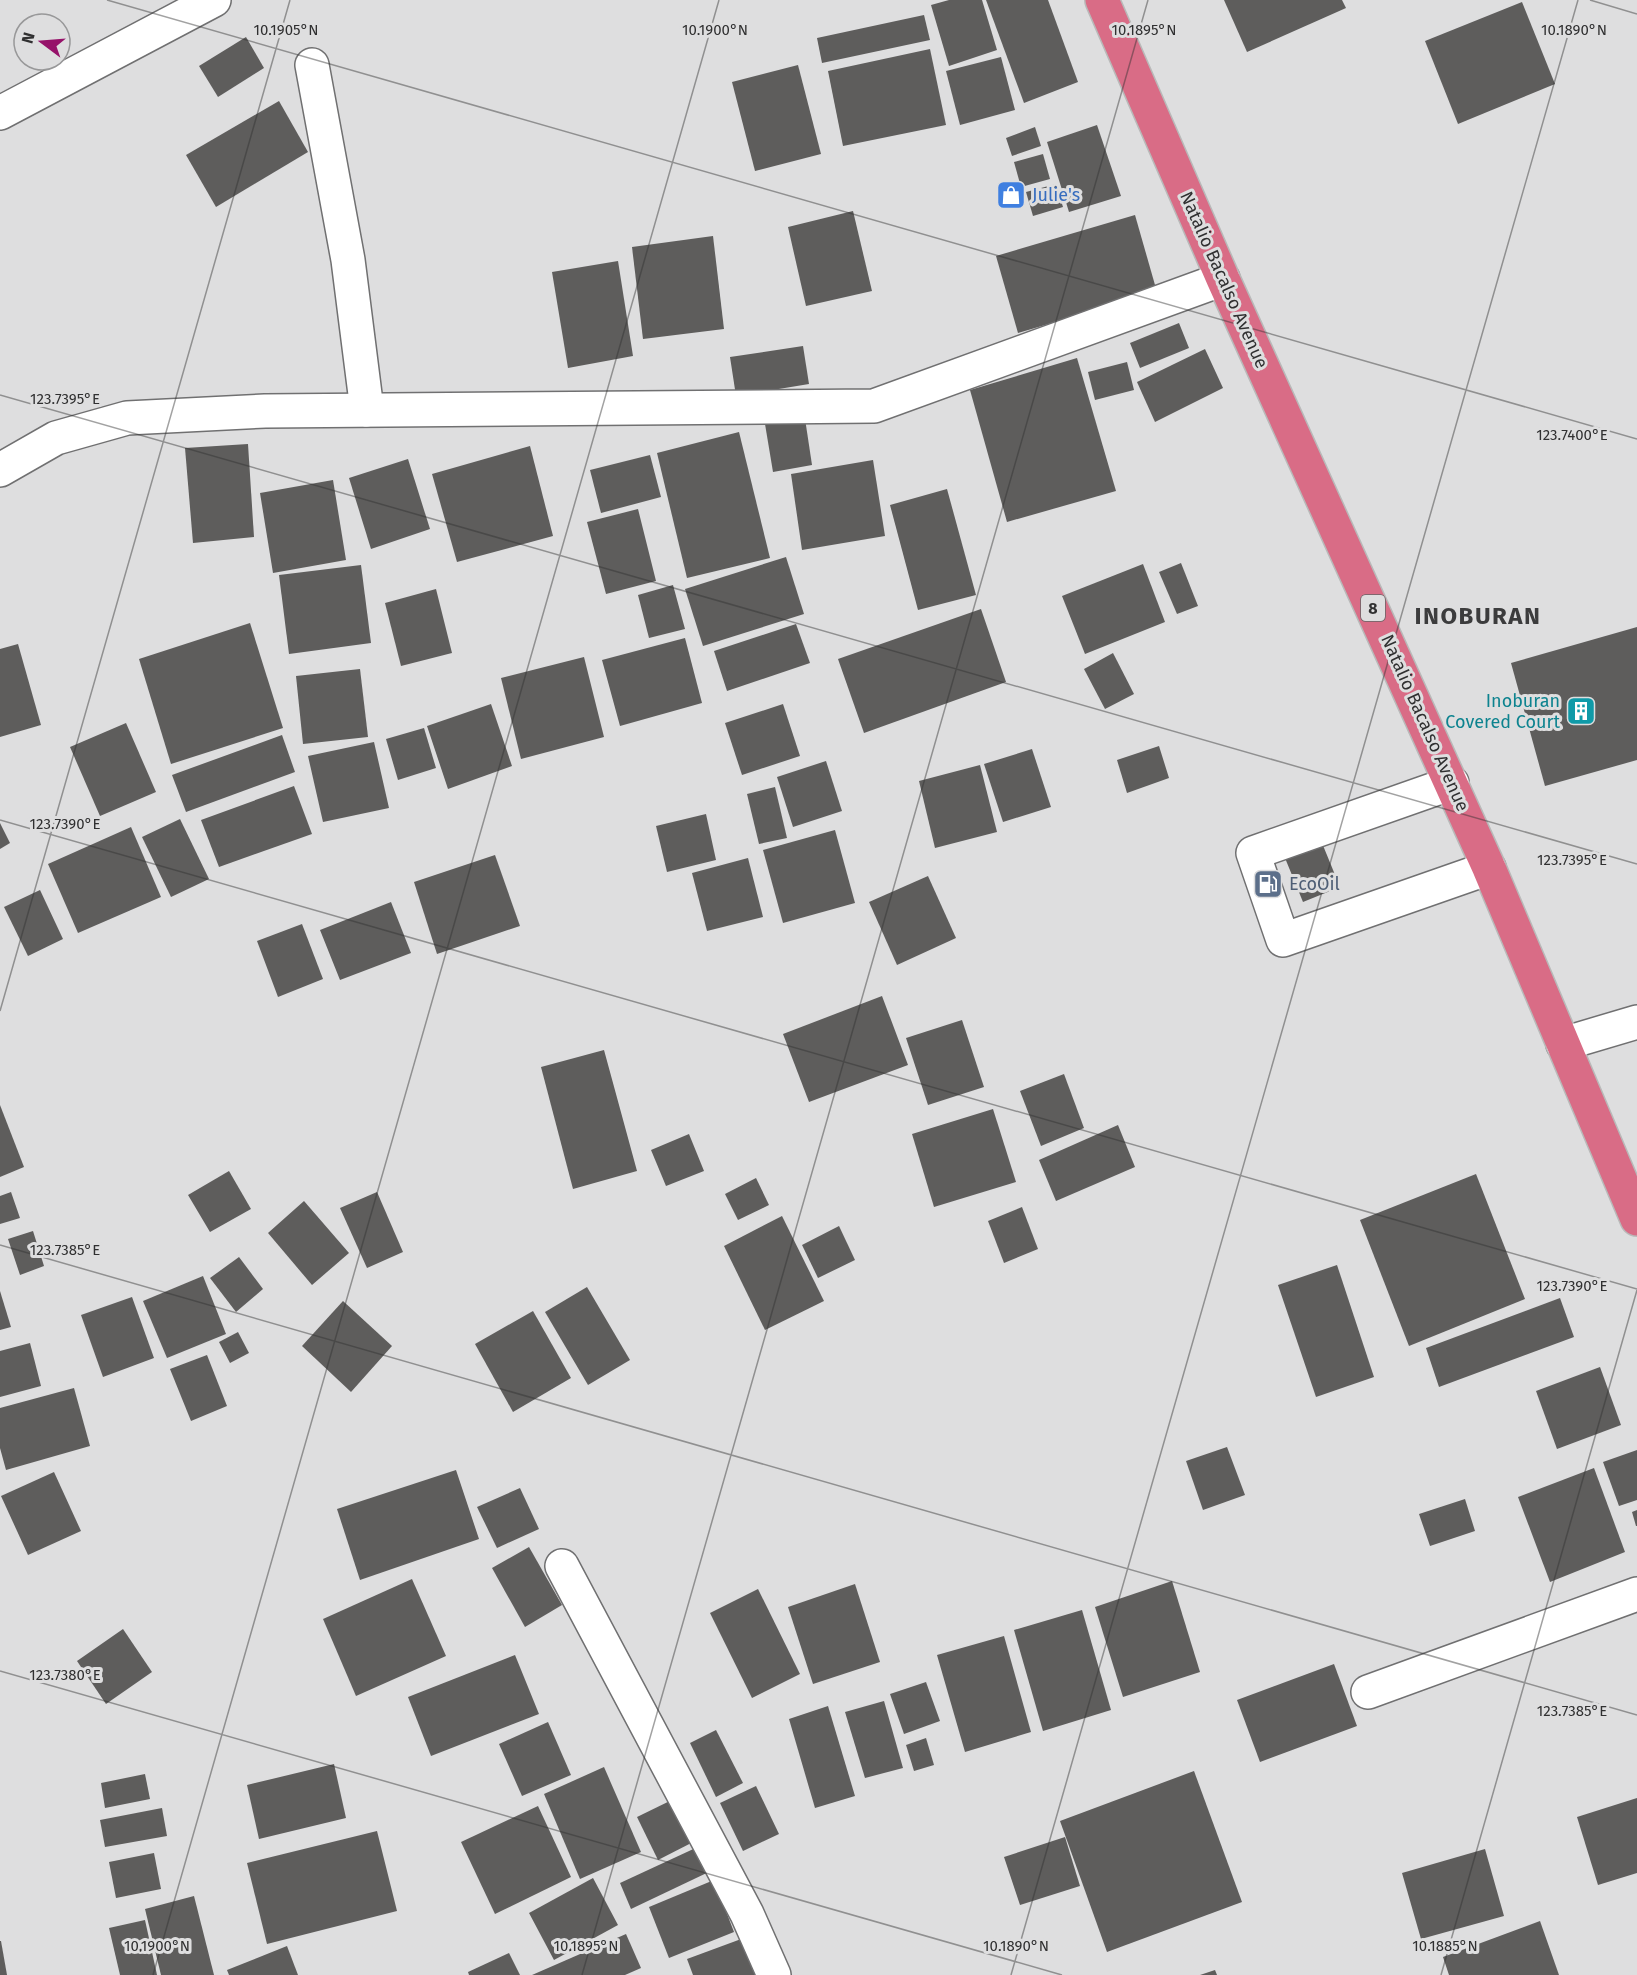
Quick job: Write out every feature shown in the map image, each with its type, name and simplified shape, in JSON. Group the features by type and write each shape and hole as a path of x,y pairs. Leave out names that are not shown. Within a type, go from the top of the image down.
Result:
{"highway":[{"name":"Natalio Bacalso Avenue","path":"1102,0 1223,279 1490,868 1637,1219"}],"street":[{"path":"0,113 213,0"},
{"path":"312,65 348,260 367,410"},
{"path":"0,470 56,438 127,418 265,411 874,406 1223,279"},
{"path":"1452,783 1252,853 1283,940 1490,868"},
{"path":"1563,1044 1637,1022"},
{"path":"562,1566 747,1914 774,1975"},
{"path":"1368,1692 1637,1594"}],"building":[{"path":"949,0 982,0 997,50 949,66 931,5"},
{"path":"986,0 1048,0 1078,82 1024,103"},
{"path":"1224,0 1342,0 1346,8 1247,52"},
{"path":"1522,2 1555,84 1458,124 1425,41"},
{"path":"924,15 930,40 822,63 817,38"},
{"path":"246,37 264,68 218,97 199,66"},
{"path":"930,49 946,125 843,146 828,71"},
{"path":"1001,57 1015,110 960,125 946,71"},
{"path":"798,65 821,154 755,171 732,82"},
{"path":"279,101 308,152 216,207 186,155"},
{"path":"1097,125 1121,196 1069,212 1047,142"},
{"path":"1035,127 1041,146 1012,156 1006,138"},
{"path":"1043,154 1050,179 1021,187 1014,162"},
{"path":"1056,184 1063,207 1033,216 1026,192"},
{"path":"853,211 872,291 806,306 788,227"},
{"path":"1135,215 1157,292 1018,333 996,256"},
{"path":"713,236 724,329 643,339 632,247"},
{"path":"618,261 633,356 568,368 552,272"},
{"path":"1179,323 1189,348 1140,368 1130,343"},
{"path":"803,346 809,384 736,396 730,357"},
{"path":"1205,349 1223,388 1155,422 1137,382"},
{"path":"1077,358 1116,491 1007,522 970,390"},
{"path":"1127,362 1134,390 1095,400 1088,372"},
{"path":"804,412 812,465 773,472 764,418"},
{"path":"739,432 770,558 687,578 657,453"},
{"path":"248,444 254,537 193,543 185,448"},
{"path":"530,446 553,536 457,562 432,474"},
{"path":"650,455 661,497 601,513 590,470"},
{"path":"408,459 430,529 371,549 349,478"},
{"path":"873,460 885,536 802,550 791,474"},
{"path":"333,480 346,560 273,573 260,493"},
{"path":"947,489 976,595 918,610 890,505"},
{"path":"638,509 656,581 606,594 587,522"},
{"path":"786,557 804,614 703,646 685,589"},
{"path":"1181,563 1198,606 1177,614 1159,572"},
{"path":"1143,564 1165,622 1085,654 1062,596"},
{"path":"361,565 371,643 289,654 279,575"},
{"path":"673,585 685,629 649,638 638,595"},
{"path":"436,589 452,653 401,666 385,603"},
{"path":"981,609 1006,682 864,733 838,659"},
{"path":"250,623 283,728 171,764 139,659"},
{"path":"796,624 810,663 727,691 714,651"},
{"name":"Inoburan Covered Court","path":"1637,627 1637,760 1545,786 1511,663"},
{"path":"685,638 702,703 620,726 602,660"},
{"path":"18,644 41,725 0,737 0,649"},
{"path":"1113,653 1134,694 1105,709 1084,669"},
{"path":"584,657 604,737 521,759 501,678"},
{"path":"360,669 368,737 303,744 296,676"},
{"path":"491,704 512,766 448,789 427,726"},
{"path":"783,704 800,756 742,775 725,723"},
{"path":"126,723 156,792 100,816 70,747"},
{"path":"424,728 436,768 398,780 386,739"},
{"path":"282,735 295,772 186,812 172,775"},
{"path":"374,742 389,808 323,822 308,756"},
{"path":"1159,746 1169,778 1127,793 1117,760"},
{"path":"1032,749 1051,807 1003,822 984,764"},
{"path":"826,761 842,811 793,827 777,777"},
{"path":"980,765 997,832 935,848 919,781"},
{"path":"294,786 312,834 219,867 201,820"},
{"path":"775,787 787,838 759,844 747,794"},
{"path":"706,814 716,860 667,872 656,826"},
{"path":"180,819 209,879 171,897 142,837"},
{"path":"0,823 10,843 0,849"},
{"path":"131,827 161,897 78,933 48,864"},
{"path":"835,830 855,903 783,923 763,850"},
{"path":"1322,843 1340,887 1303,902 1285,858"},
{"path":"495,855 520,926 437,954 414,882"},
{"path":"748,858 763,917 707,931 692,873"},
{"path":"928,876 956,938 897,965 869,902"},
{"path":"40,890 63,939 28,956 4,907"},
{"path":"391,902 411,953 340,980 320,930"},
{"path":"302,924 323,979 278,997 257,941"},
{"path":"882,996 908,1065 809,1102 783,1034"},
{"path":"962,1020 984,1087 928,1105 906,1038"},
{"path":"604,1050 637,1171 573,1189 541,1067"},
{"path":"1064,1074 1084,1128 1041,1146 1020,1091"},
{"path":"0,1105 24,1167 0,1177"},
{"path":"993,1109 1016,1182 934,1207 912,1134"},
{"path":"1118,1125 1135,1167 1056,1201 1039,1160"},
{"path":"689,1134 704,1171 666,1186 651,1150"},
{"path":"229,1171 251,1209 210,1232 188,1195"},
{"path":"1476,1174 1525,1299 1409,1346 1360,1220"},
{"path":"756,1178 769,1205 738,1220 725,1194"},
{"path":"11,1192 20,1218 0,1224 0,1196"},
{"path":"377,1192 403,1252 367,1268 340,1208"},
{"path":"304,1201 349,1253 312,1285 268,1233"},
{"path":"1022,1207 1038,1249 1004,1263 988,1221"},
{"path":"782,1216 824,1301 765,1330 724,1246"},
{"path":"839,1226 855,1260 818,1278 802,1245"},
{"path":"33,1231 44,1266 20,1275 8,1239"},
{"path":"239,1257 263,1289 236,1312 210,1278"},
{"path":"1337,1265 1374,1377 1316,1397 1278,1285"},
{"path":"203,1276 226,1334 167,1358 143,1301"},
{"path":"587,1287 630,1360 588,1385 545,1312"},
{"path":"0,1291 11,1327 0,1330"},
{"path":"132,1297 154,1358 103,1377 81,1315"},
{"path":"1560,1298 1574,1337 1439,1387 1426,1348"},
{"path":"343,1301 392,1346 351,1392 302,1346"},
{"path":"533,1311 571,1378 513,1412 475,1344"},
{"path":"238,1332 249,1353 230,1363 219,1342"},
{"path":"30,1343 41,1386 0,1397 0,1351"},
{"path":"207,1355 227,1406 191,1421 170,1369"},
{"path":"1600,1367 1621,1425 1557,1449 1536,1391"},
{"path":"74,1388 90,1446 6,1470 0,1448 0,1408"},
{"path":"1227,1447 1245,1495 1203,1510 1186,1461"},
{"path":"1637,1450 1637,1500 1619,1506 1603,1462"},
{"path":"1594,1468 1625,1552 1550,1582 1518,1497"},
{"path":"456,1470 479,1539 360,1580 337,1509"},
{"path":"54,1472 81,1531 28,1555 1,1496"},
{"path":"520,1488 539,1529 497,1548 477,1507"},
{"path":"1465,1499 1475,1531 1430,1546 1419,1514"},
{"path":"1637,1510 1637,1526 1636,1526 1632,1512"},
{"path":"529,1547 562,1605 525,1627 492,1568"},
{"path":"412,1579 446,1656 356,1696 323,1619"},
{"path":"1172,1581 1200,1672 1123,1697 1095,1607"},
{"path":"855,1584 880,1662 813,1684 788,1607"},
{"path":"758,1589 800,1674 752,1698 710,1613"},
{"path":"1082,1610 1111,1710 1043,1731 1014,1630"},
{"path":"123,1629 152,1672 106,1704 77,1661"},
{"path":"1004,1636 1031,1732 965,1752 937,1655"},
{"path":"515,1655 539,1714 431,1756 408,1697"},
{"path":"1334,1664 1357,1726 1260,1762 1237,1700"},
{"path":"926,1682 940,1721 904,1734 890,1694"},
{"path":"884,1701 903,1768 865,1778 845,1712"},
{"path":"828,1706 855,1796 815,1808 789,1719"},
{"path":"548,1722 571,1775 522,1796 499,1744"},
{"path":"716,1730 743,1783 716,1797 690,1743"},
{"path":"926,1738 934,1765 914,1771 906,1745"},
{"path":"334,1764 346,1818 259,1839 247,1785"},
{"path":"604,1767 641,1852 580,1879 544,1794"},
{"path":"1194,1771 1242,1902 1107,1952 1060,1821"},
{"path":"145,1774 150,1799 105,1808 101,1783"},
{"path":"756,1786 779,1834 743,1851 720,1803"},
{"path":"680,1796 701,1838 658,1860 637,1817"},
{"path":"1637,1798 1637,1873 1598,1885 1577,1817"},
{"path":"538,1806 571,1877 495,1914 461,1842"},
{"path":"162,1808 167,1836 105,1847 100,1820"},
{"path":"377,1831 397,1911 267,1944 247,1863"},
{"path":"1065,1837 1080,1886 1020,1905 1004,1857"},
{"path":"702,1845 713,1870 631,1909 620,1883"},
{"path":"1485,1849 1504,1916 1421,1939 1402,1873"},
{"path":"154,1853 161,1889 116,1898 109,1862"},
{"path":"593,1878 618,1925 554,1960 529,1913"},
{"path":"714,1880 734,1932 669,1958 649,1907"},
{"path":"194,1896 214,1975 161,1975 145,1909"},
{"path":"145,1920 157,1975 120,1975 109,1928"},
{"path":"1540,1921 1559,1975 1449,1975 1443,1957"},
{"path":"626,1934 641,1968 625,1975 532,1975"},
{"path":"752,1935 767,1975 693,1975 687,1959"},
{"path":"1,1941 7,1975 0,1975"},
{"path":"287,1946 298,1975 229,1975 227,1970"},
{"path":"509,1953 520,1975 469,1975 468,1972"},
{"path":"1215,1970 1217,1975 1200,1975"}],"place":[{"name":"Julie's","path":"1011,195"},
{"name":"Inoburan Covered Court","path":"1581,711"},
{"name":"EcoOil","path":"1268,884"}],"district":[{"name":"INOBURAN","path":"1478,616"}]}
